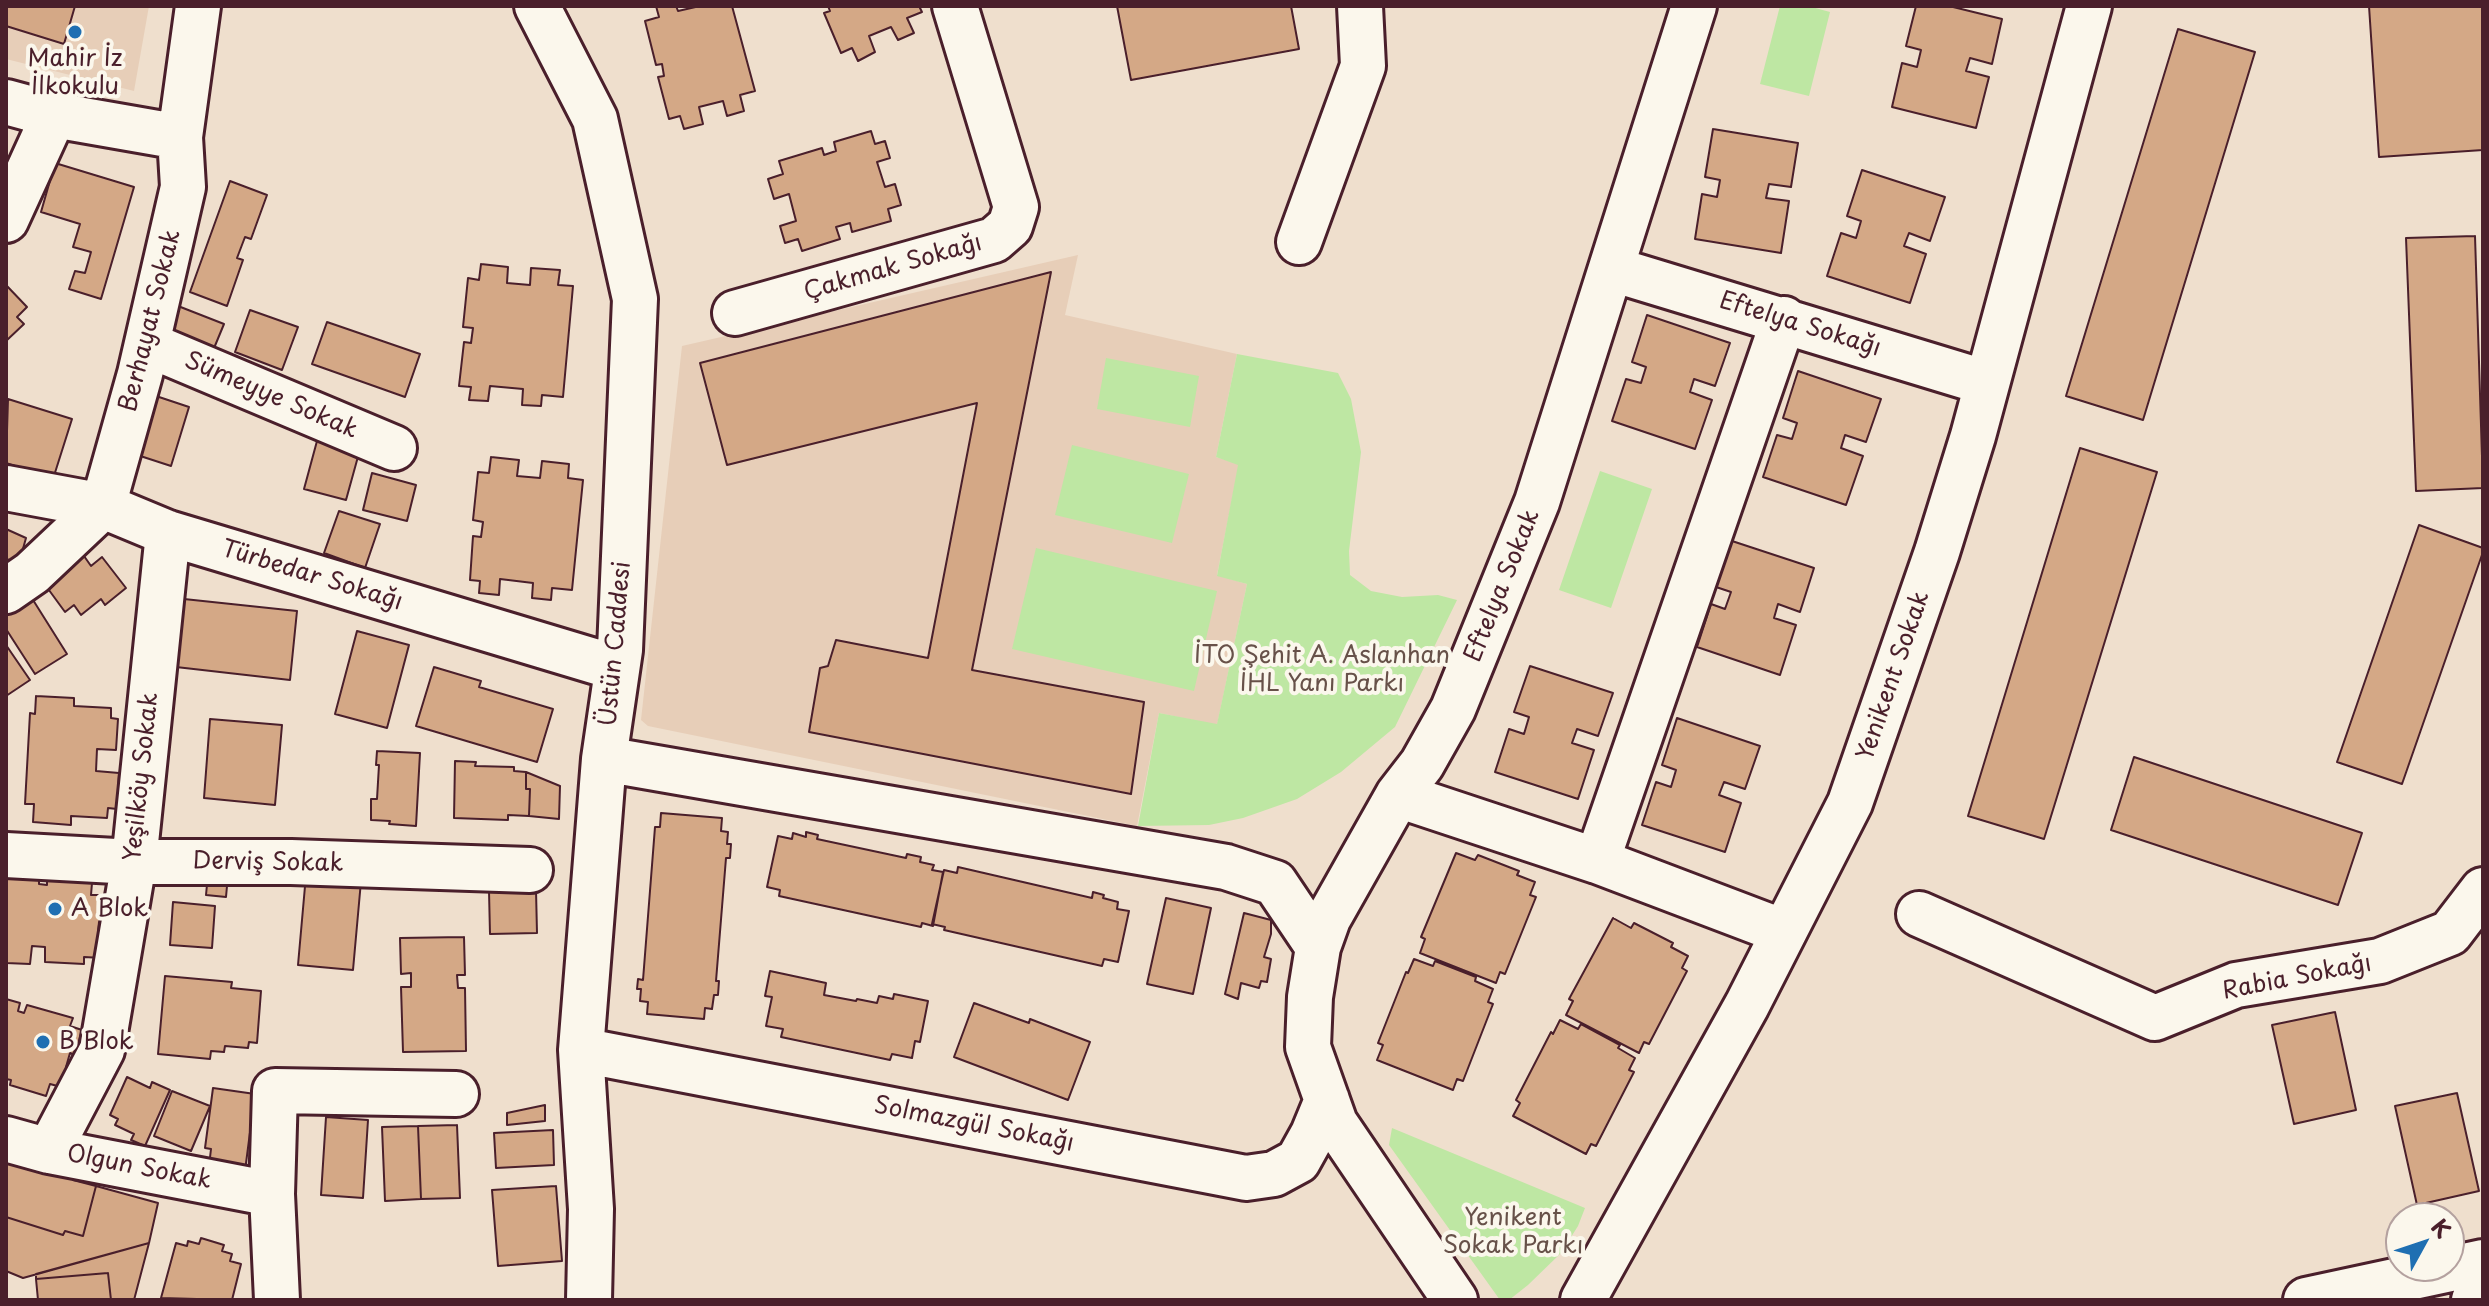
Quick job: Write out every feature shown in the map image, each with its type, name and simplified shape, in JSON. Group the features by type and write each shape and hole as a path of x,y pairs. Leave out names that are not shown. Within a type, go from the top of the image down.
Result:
{"street":[{"name":"Berhayat Sokak","path":"103,506 147,344 183,187 180,137 198,6"},
{"name":"Üstün Caddesi","path":"537,6 595,119 635,299 621,627 604,759 581,1050 591,1209 589,1300"},
{"name":"Çakmak Sokağı","path":"735,313 994,240 1010,226 1016,207 955,6"},
{"path":"1299,242 1363,66 1360,6"},
{"name":"Eftelya Sokak","path":"1455,1300 1335,1123 1308,1047 1310,997 1318,947 1328,919 1398,795 1422,764 1453,709 1526,529 1694,6"},
{"name":"Yenikent Sokak","path":"1583,1300 1747,1005 1850,803 1937,552 1987,383 2089,6"},
{"path":"6,102 54,115 180,137"},
{"path":"6,220 54,115"},
{"name":"Eftelya Sokağı","path":"1612,269 1987,383"},
{"path":"1597,861 1784,319"},
{"name":"Sümeyye Sokak","path":"147,344 394,448"},
{"name":"Türbedar Sokağı","path":"6,488 103,506 168,533 617,668"},
{"path":"6,591 32,573 103,506"},
{"name":"Yeşilköy Sokak","path":"49,1151 102,1050 134,862 168,533"},
{"path":"604,759 1226,867 1275,883 1318,947"},
{"path":"1398,795 1597,861 1784,932"},
{"name":"Derviş Sokak","path":"6,855 134,862 291,862 530,870"},
{"name":"Rabia Sokağı","path":"1919,914 2155,1018 2236,985 2380,961 2450,933 2483,890"},
{"name":"Solmazgül Sokağı","path":"581,1050 1246,1178 1274,1174 1298,1161 1327,1100"},
{"path":"277,1300 272,1194 275,1091 456,1094"},
{"name":"Olgun Sokak","path":"6,1139 49,1151 272,1194"},
{"path":"2306,1300 2483,1262"},
{"path":"2474,1300 2483,1298"}],"shaded area":[{"name":"Mahir İz İlkokulu","path":"6,6 149,6 134,91 6,59"},
{"path":"1078,255 1065,315 1237,354 1216,457 1239,464 1217,575 1247,584 1217,725 1159,713 1137,826 648,726 641,720 682,346"}],"green space":[{"path":"1780,6 1808,6 1830,12 1809,96 1760,84"},
{"name":"İTO Şehit A. Aslanhan İHL Yanı Parkı","path":"1237,354 1338,373 1351,399 1361,452 1349,551 1350,575 1371,591 1402,597 1438,595 1457,600 1395,727 1341,772 1297,799 1243,818 1209,825 1138,826 1159,713 1217,724 1247,584 1217,576 1238,465 1216,457"},
{"path":"1106,358 1199,376 1190,427 1097,409"},
{"path":"1072,445 1189,474 1172,543 1055,515"},
{"path":"1600,471 1652,489 1611,608 1559,590"},
{"path":"1036,548 1217,591 1194,691 1012,649"},
{"name":"Yenikent Sokak Parkı","path":"1392,1128 1585,1208 1578,1226 1561,1253 1528,1285 1509,1300 1500,1300 1389,1145"}],"building":[{"path":"6,6 75,6 64,44 6,26"},
{"path":"656,6 676,6 678,11 700,6 732,6 755,91 740,95 744,111 727,116 723,101 699,107 703,124 684,129 680,116 669,119 658,77 664,76 662,64 656,65 645,21 659,17"},
{"path":"828,6 919,6 922,12 907,18 914,33 898,40 891,27 869,36 875,52 858,61 852,48 841,53 824,13 830,11"},
{"path":"1117,6 1291,6 1299,49 1131,80"},
{"path":"1916,6 1949,6 2002,19 1992,64 1970,58 1966,71 1989,77 1976,128 1892,107 1902,63 1917,67 1921,50 1906,46"},
{"path":"2369,6 2483,6 2483,150 2379,157"},
{"path":"2178,29 2255,52 2143,420 2066,396"},
{"path":"1713,129 1798,143 1791,187 1769,184 1766,198 1789,201 1781,253 1695,239 1702,194 1717,197 1720,180 1705,177"},
{"path":"871,131 875,144 885,141 890,158 877,162 885,187 895,184 901,205 888,209 891,221 852,232 850,223 836,227 840,239 802,251 798,239 785,243 780,226 796,221 789,194 774,199 768,179 783,174 779,161 822,148 824,155 836,151 834,142"},
{"path":"55,163 134,187 101,299 69,289 75,271 85,273 91,252 73,247 80,224 41,212"},
{"path":"1862,170 1945,197 1930,241 1909,233 1904,246 1926,254 1910,303 1827,276 1841,233 1856,238 1861,221 1847,216"},
{"path":"230,181 267,195 251,239 245,237 237,258 243,260 227,306 190,292"},
{"path":"2475,236 2483,488 2416,491 2406,238"},
{"path":"481,264 508,267 507,283 530,285 531,268 560,270 558,285 573,286 563,397 542,395 541,406 522,405 523,389 490,386 488,401 469,400 471,387 459,386 464,342 471,343 473,328 463,327 468,278 479,280"},
{"path":"1051,272 972,670 1144,702 1131,794 809,732 820,668 828,666 836,640 928,658 977,403 727,465 700,363"},
{"path":"6,285 27,307 17,317 24,324 6,341"},
{"path":"178,306 224,324 212,353 167,334"},
{"path":"250,310 298,327 282,370 235,352"},
{"path":"1647,315 1730,343 1715,386 1694,379 1690,392 1712,400 1695,449 1612,421 1626,379 1641,383 1646,367 1632,362"},
{"path":"327,322 420,354 405,397 312,364"},
{"path":"1798,371 1881,399 1866,442 1845,435 1841,448 1863,456 1846,505 1763,477 1777,435 1792,439 1797,423 1783,418"},
{"path":"147,393 189,407 171,466 128,452"},
{"path":"8,399 72,419 53,479 6,463"},
{"path":"317,441 359,453 346,500 304,489"},
{"path":"2080,448 2157,472 2044,839 1968,816"},
{"path":"491,457 519,460 517,476 540,478 542,461 569,464 568,478 583,480 572,590 552,588 551,600 532,598 533,583 500,579 499,595 479,593 480,581 470,580 473,536 481,537 483,522 473,520 478,472 489,473"},
{"path":"372,473 416,485 407,521 363,510"},
{"path":"339,511 380,524 365,568 324,553"},
{"path":"2419,525 2483,548 2483,552 2402,784 2337,762"},
{"path":"6,529 26,538 19,563 6,559"},
{"path":"1732,541 1814,568 1800,612 1778,604 1774,618 1796,625 1780,675 1697,647 1711,604 1725,609 1731,592 1716,587"},
{"path":"84,556 91,566 102,557 126,588 105,605 101,599 81,615 74,605 65,612 46,586"},
{"path":"28,592 67,654 35,674 6,629 6,606"},
{"path":"184,599 297,611 290,680 176,667"},
{"path":"357,631 409,645 387,728 335,714"},
{"path":"6,645 30,680 6,696"},
{"path":"1530,666 1613,693 1598,736 1577,729 1572,743 1594,750 1578,799 1495,772 1509,729 1524,734 1529,717 1514,712"},
{"path":"434,667 481,681 479,687 553,709 537,762 416,726"},
{"path":"36,696 74,698 74,706 111,708 111,718 118,719 116,750 97,749 96,771 119,773 117,809 108,808 107,818 71,816 71,825 33,822 34,804 25,804 30,713 35,714"},
{"path":"1677,718 1760,746 1745,789 1724,782 1719,795 1741,803 1725,852 1642,825 1656,782 1671,787 1676,770 1662,765"},
{"path":"210,719 282,725 275,805 204,798"},
{"path":"377,751 420,753 416,826 371,820 371,799 377,799"},
{"path":"2134,757 2362,833 2338,905 2111,830"},
{"path":"455,761 476,762 475,766 514,767 514,771 526,772 526,789 530,789 529,816 508,815 508,820 454,818"},
{"path":"526,772 560,786 559,819 529,816 530,789 526,789"},
{"path":"661,813 722,818 721,831 728,832 727,844 731,844 730,858 726,858 716,981 719,981 718,995 714,995 712,1009 705,1008 704,1019 647,1014 648,1002 640,1001 641,989 637,989 638,979 643,980 655,827 660,827"},
{"path":"806,832 818,835 817,839 906,858 907,854 921,857 920,862 934,865 932,870 943,872 933,926 922,923 921,927 779,896 780,890 767,887 778,836 792,839 793,833 806,837"},
{"path":"1456,853 1475,860 1478,855 1519,871 1517,875 1535,882 1530,895 1536,897 1505,974 1500,972 1496,983 1420,953 1425,939 1421,937"},
{"path":"958,867 1092,898 1093,892 1118,902 1117,909 1129,911 1118,962 1104,959 1102,966 944,930 945,927 932,924 944,870 957,873"},
{"path":"208,874 228,875 226,897 206,895"},
{"path":"306,875 361,881 353,970 298,965"},
{"name":"A Blok","path":"6,877 39,879 39,884 47,885 47,880 92,883 91,895 106,895 104,922 99,922 98,933 104,933 102,958 84,957 84,964 45,962 45,947 32,946 30,964 6,963"},
{"path":"536,890 537,933 490,934 489,891"},
{"path":"1166,898 1211,908 1193,994 1147,984"},
{"path":"173,902 215,906 212,948 170,945"},
{"path":"1244,913 1271,920 1271,934 1264,957 1271,959 1267,982 1261,981 1259,988 1241,983 1238,999 1225,994"},
{"path":"1613,918 1631,928 1634,923 1673,943 1671,947 1688,956 1682,968 1687,971 1649,1044 1644,1042 1639,1053 1566,1015 1573,1001 1569,999"},
{"path":"464,937 465,975 457,975 458,988 465,988 466,1051 403,1052 401,987 411,987 411,973 401,974 400,938"},
{"path":"1414,959 1433,966 1435,961 1476,977 1475,981 1493,989 1488,1002 1493,1004 1463,1081 1457,1079 1453,1090 1377,1060 1383,1045 1378,1043"},
{"path":"770,971 826,983 824,995 877,1003 879,996 893,999 894,994 928,1001 920,1042 915,1041 912,1058 892,1054 890,1060 781,1037 783,1029 766,1026 772,997 765,996"},
{"path":"165,976 232,982 231,988 261,991 257,1043 249,1042 248,1048 225,1046 224,1052 211,1051 210,1059 158,1054"},
{"name":"B Blok","path":"6,999 20,1003 18,1011 24,1013 27,1005 73,1018 70,1026 82,1030 75,1055 70,1053 65,1088 50,1084 46,1096 10,1085 11,1080 6,1079"},
{"path":"974,1003 1029,1023 1030,1019 1090,1042 1068,1100 954,1057"},
{"path":"2335,1012 2356,1110 2294,1124 2272,1025"},
{"path":"1560,1020 1578,1029 1581,1024 1620,1045 1618,1048 1635,1058 1629,1070 1634,1072 1596,1146 1591,1144 1586,1154 1513,1116 1520,1103 1516,1100"},
{"path":"127,1077 150,1088 152,1082 170,1090 145,1146 131,1140 134,1134 115,1125 118,1119 110,1115"},
{"path":"213,1088 255,1094 245,1171 209,1166 211,1149 205,1148"},
{"path":"172,1091 210,1106 191,1151 154,1136"},
{"path":"2457,1093 2479,1191 2430,1202 2416,1202 2395,1106"},
{"path":"545,1105 545,1121 507,1125 507,1113"},
{"path":"326,1117 368,1120 363,1198 321,1195"},
{"path":"457,1125 460,1198 421,1199 418,1126"},
{"path":"418,1126 421,1199 385,1201 382,1127"},
{"path":"553,1130 554,1165 496,1168 494,1133"},
{"path":"6,1160 74,1177 73,1180 96,1186 83,1236 65,1231 63,1235 6,1217"},
{"path":"96,1186 158,1203 149,1243 23,1278 6,1271 6,1217 63,1235 65,1231 83,1236"},
{"path":"556,1186 562,1261 498,1266 492,1190"},
{"path":"201,1238 224,1245 222,1251 232,1254 230,1261 241,1264 232,1300 161,1298 176,1243 187,1246 188,1241 199,1244"},
{"path":"149,1243 134,1300 111,1300 108,1273 36,1279 36,1274"},
{"path":"108,1273 111,1300 38,1300 36,1279"}],"place":[{"name":"Mahir İz İlkokulu","path":"75,32"},
{"name":"A Blok","path":"55,909"},
{"name":"B Blok","path":"43,1042"}]}
